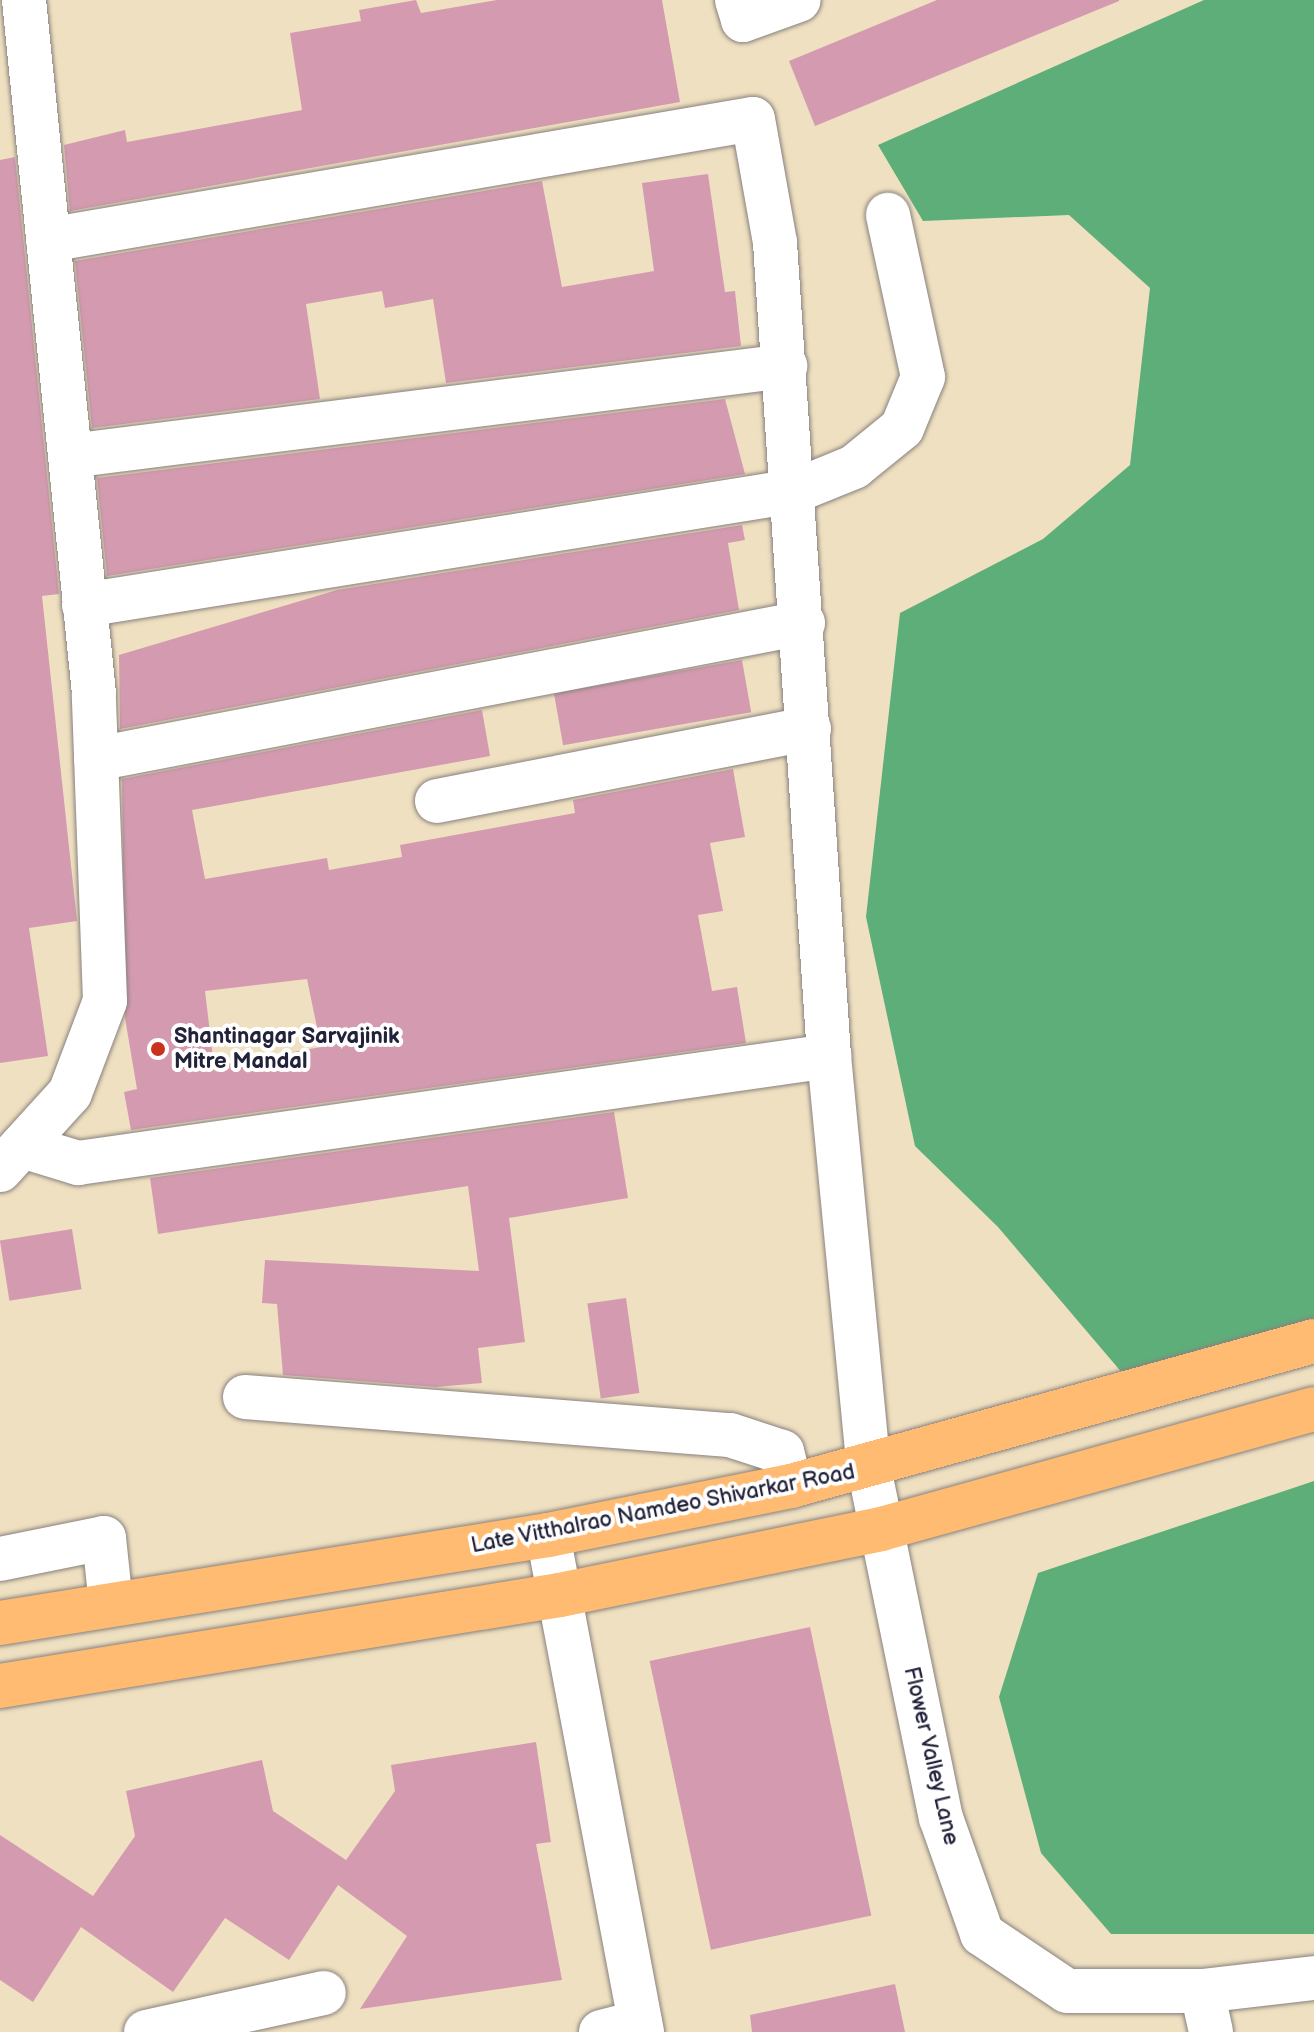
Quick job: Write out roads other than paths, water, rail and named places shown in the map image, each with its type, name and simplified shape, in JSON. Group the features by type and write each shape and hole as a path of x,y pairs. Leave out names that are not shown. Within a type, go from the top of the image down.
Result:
{"main road":[{"name":"Late Vitthalrao Namdeo Shivarkar Road","path":"0,1623 548,1535 791,1486 869,1468 1314,1341"},
{"path":"0,1686 560,1595 881,1529 1314,1409"}],"street":[{"path":"11,1158 70,1093 105,1001 96,759 84,605 24,0"},
{"path":"737,0 743,20 799,0"},
{"name":"Flower Valley Lane","path":"48,240 753,119 775,243 795,491 829,1056 869,1468 941,1818 982,1934 1067,1991 1207,2012 1314,1978"},
{"path":"84,605 795,491 854,467 902,428 923,377 888,215"},
{"path":"70,456 785,366"},
{"path":"96,759 803,623"},
{"path":"437,801 809,729"},
{"path":"11,1158 78,1163 829,1056"},
{"path":"245,1397 730,1435 782,1452 791,1486"},
{"path":"548,1535 628,2029"},
{"path":"0,1559 104,1538 111,1605"},
{"path":"146,2032 324,1993"}],"place":[{"name":"Shantinagar Sarvajinik Mitre Mandal","path":"158,1049"}]}
